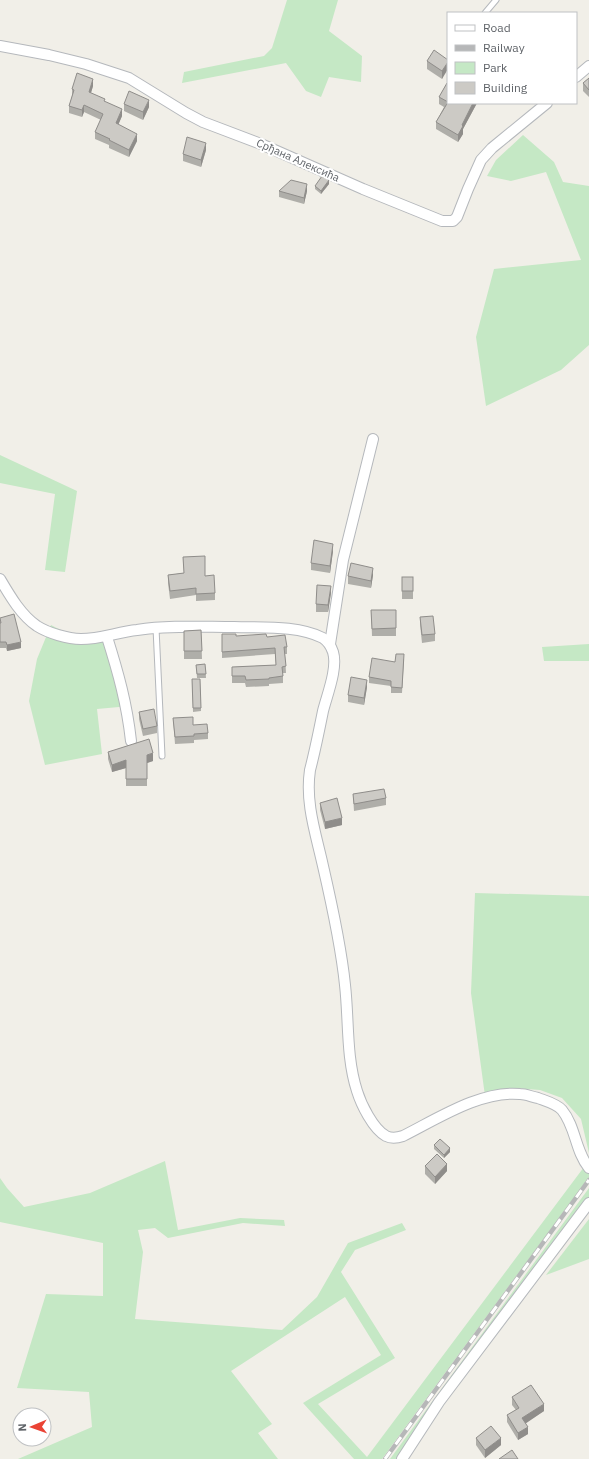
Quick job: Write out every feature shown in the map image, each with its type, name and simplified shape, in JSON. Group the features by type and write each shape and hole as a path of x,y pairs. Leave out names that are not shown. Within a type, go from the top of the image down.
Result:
{"street":[{"name":"Срђана Алексића","path":"0,46 79,62 129,78 186,114 203,122 261,144 363,189 442,221 453,220 457,217 481,160 492,148 546,104"},
{"path":"577,76 589,66"},
{"path":"330,644 343,560 373,438"},
{"path":"0,579 16,604 38,627 69,638 80,639 107,637 138,630 156,628 221,627 296,630 316,635 330,644 334,654 332,673 310,770 308,795 332,910 345,984 353,1076 363,1107 378,1130 385,1136 397,1138 468,1104 492,1096 521,1094 538,1098 561,1108 569,1118 581,1155 589,1168"},
{"path":"107,637 124,697 131,741"},
{"path":"402,1459 439,1402 589,1203"}],"lane":[{"path":"486,12 496,0"},
{"path":"156,628 162,756"}],"green space":[{"path":"287,0 338,0 329,31 362,56 361,82 329,77 321,97 306,91 286,63 182,83 184,72 264,56 272,48"},
{"path":"523,135 554,162 563,182 589,186 589,345 561,370 486,406 476,337 494,269 581,260 546,172 511,181 487,176 496,160"},
{"path":"0,455 77,491 65,572 45,570 55,494 0,483"},
{"path":"51,625 66,632 72,633 85,635 108,634 130,706 97,709 102,754 45,765 29,701 37,659"},
{"path":"589,644 589,661 544,661 542,647"},
{"path":"475,893 589,896 589,1153 581,1119 562,1098 540,1090 513,1088 485,1096 471,993"},
{"path":"165,1161 178,1230 240,1218 284,1220 285,1226 243,1223 168,1238 155,1228 138,1230 143,1252 135,1319 282,1330 317,1297 348,1243 402,1223 406,1230 355,1250 341,1272 395,1358 318,1404 367,1457 587,1163 589,1167 589,1177 382,1459 354,1459 303,1403 381,1355 345,1297 231,1371 272,1424 258,1433 278,1459 18,1459 46,1447 52,1447 52,1444 92,1427 89,1392 17,1388 46,1294 103,1296 103,1243 0,1222 0,1178 24,1207 90,1193"},
{"path":"589,1188 589,1203 401,1459 390,1459"},
{"path":"589,1219 589,1259 546,1275"}],"building":[{"path":"434,50 447,59 447,64 442,71 427,61"},
{"path":"77,73 93,79 89,92 122,109 116,123 137,134 129,150 95,132 103,114 84,105 82,110 69,106"},
{"path":"589,78 589,90 583,83"},
{"path":"447,83 447,101 439,97"},
{"path":"129,91 149,100 143,112 124,104"},
{"path":"447,104 472,104 458,135 436,122"},
{"path":"187,137 206,143 201,160 183,154"},
{"path":"322,176 329,180 321,191 315,186"},
{"path":"291,180 307,184 304,198 279,191"},
{"path":"314,540 333,544 330,566 311,563"},
{"path":"205,556 205,576 214,575 215,593 196,594 196,588 170,591 168,575 184,573 183,557"},
{"path":"351,563 373,568 371,581 348,576"},
{"path":"402,577 413,577 413,591 402,591"},
{"path":"317,585 331,586 328,605 316,604"},
{"path":"371,610 396,610 396,628 372,629"},
{"path":"14,614 21,642 7,645 6,642 0,642 0,618"},
{"path":"433,616 435,634 422,635 420,617"},
{"path":"201,630 202,651 184,651 184,631"},
{"path":"222,634 236,634 236,636 266,634 267,637 285,635 287,647 284,647 286,666 282,667 283,676 269,679 246,680 245,676 232,676 232,667 276,665 275,648 222,652"},
{"path":"396,654 404,654 402,688 391,687 391,681 369,677 372,658 395,662"},
{"path":"205,664 206,674 197,674 196,665"},
{"path":"351,677 367,680 364,698 348,695"},
{"path":"192,679 200,679 201,708 193,708"},
{"path":"154,709 157,726 143,729 139,712"},
{"path":"193,717 193,725 207,724 208,733 194,734 194,736 175,737 173,718"},
{"path":"149,739 153,753 147,755 147,779 126,779 126,760 112,765 108,752"},
{"path":"384,789 386,798 354,804 353,794"},
{"path":"337,798 342,818 325,822 320,803"},
{"path":"440,1139 450,1148 444,1155 434,1145"},
{"path":"437,1154 447,1164 435,1177 425,1166"},
{"path":"531,1385 544,1404 522,1418 528,1427 518,1433 507,1415 519,1408 512,1397"},
{"path":"491,1426 501,1438 485,1450 476,1438"},
{"path":"512,1450 518,1459 499,1459"}],"railway":[{"path":"385,1459 589,1180"}]}
